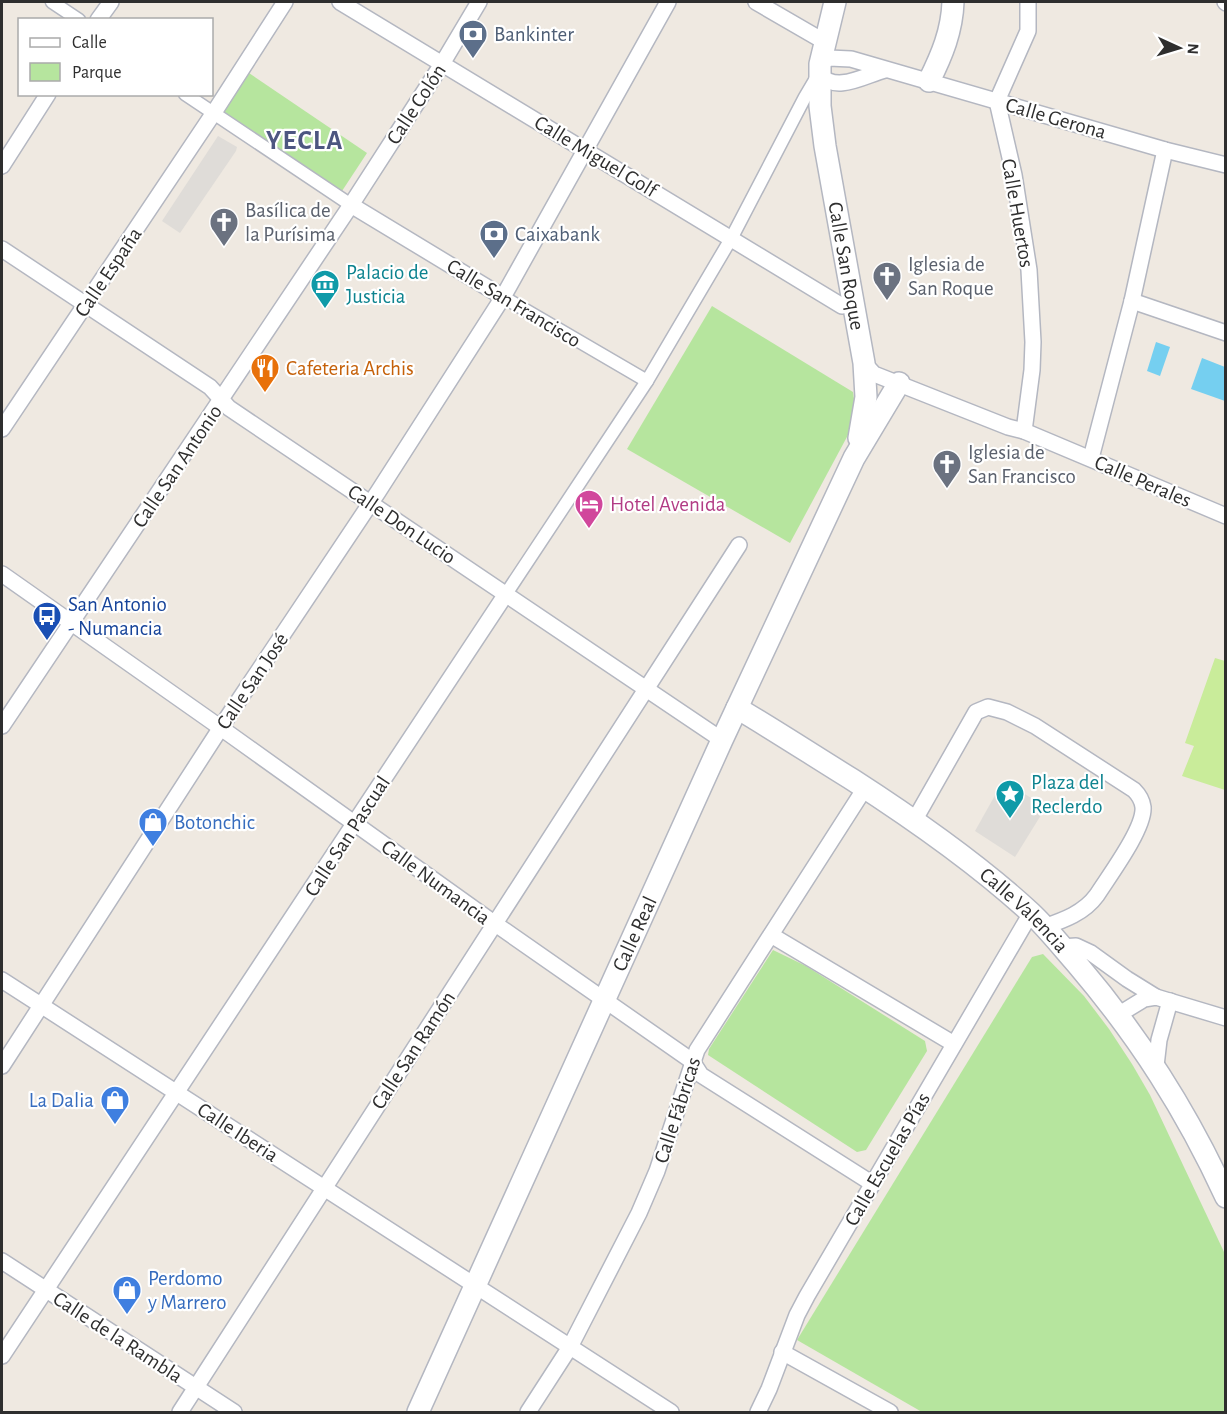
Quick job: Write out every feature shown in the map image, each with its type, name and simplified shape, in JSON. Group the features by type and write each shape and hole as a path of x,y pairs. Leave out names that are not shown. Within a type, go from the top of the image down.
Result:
{"main road":[{"name":"Calle San Roque","path":"835,2 819,69 822,126 864,363 867,398 854,458"},
{"path":"930,81 948,39 953,2"},
{"path":"854,458 898,383"},
{"name":"Calle Real","path":"418,1413 722,740 854,458"},
{"name":"Calle Valencia","path":"737,708 865,788 950,846 1038,920 1118,1015 1156,1066 1182,1110 1226,1197"}],"street":[{"path":"52,2 76,18"},
{"path":"99,18 111,2"},
{"name":"Calle España","path":"2,429 213,114 285,2"},
{"name":"Calle Miguel Golf","path":"340,2 732,237 842,306 853,303"},
{"name":"Calle Colón","path":"351,205 479,2"},
{"name":"Calle San José","path":"2,1066 503,297 668,2"},
{"path":"756,2 825,42"},
{"path":"997,101 1028,31 1028,2"},
{"name":"Calle Gerona","path":"819,69 829,58 851,59 1165,150 1226,165"},
{"path":"819,69 829,82 842,83 887,70"},
{"name":"Calle San Pascual","path":"2,1356 647,381 732,237 819,69"},
{"path":"2,166 47,96"},
{"path":"188,96 351,205"},
{"name":"Calle Huertos","path":"997,101 1014,176 1029,270 1033,342 1032,370 1024,431"},
{"path":"1091,458 1132,301 1165,150"},
{"name":"Calle San Francisco","path":"351,205 647,381"},
{"name":"Calle San Antonio","path":"2,726 351,205"},
{"name":"Calle Don Lucio","path":"2,249 210,387 239,415 722,740"},
{"path":"1132,301 1226,333"},
{"name":"Calle Perales","path":"864,363 874,375 1008,427 1024,431 1226,516"},
{"name":"Calle San Ramón","path":"180,1413 739,545"},
{"name":"Calle Numancia","path":"2,574 494,924 692,1061 701,1075 873,1184"},
{"path":"914,821 976,712 988,707 1007,712 1035,726 1134,790 1143,805 1141,821 1092,903 1075,915 1038,920"},
{"name":"Calle Fábricas","path":"528,1413 570,1347 648,1192 697,1050 865,788"},
{"name":"Calle Escuelas Pías","path":"758,1413 807,1296 954,1044 1038,920"},
{"path":"771,935 954,1044"},
{"path":"1061,947 1076,946 1091,953 1126,979 1163,999 1226,1018"},
{"name":"Calle Iberia","path":"2,980 671,1413"},
{"path":"1118,1015 1144,999 1163,999"},
{"path":"1156,1066 1163,999"},
{"name":"Calle de la Rambla","path":"2,1261 234,1413"},
{"path":"782,1352 890,1413"}],"green space":[{"path":"249,73 367,153 342,191 224,112"},
{"path":"712,306 853,392 855,406 848,435 790,543 627,449"},
{"path":"1215,658 1225,661 1225,790 1182,776 1194,746 1185,743"},
{"path":"773,950 806,966 925,1041 927,1051 866,1150 857,1152 708,1055 709,1049"},
{"path":"1043,954 1084,996 1132,1064 1150,1095 1225,1254 1225,1412 922,1412 797,1340 1032,957"}],"shaded area":[{"path":"218,136 237,147 236,151 180,233 162,221"},
{"name":"Plaza del Reclerdo","path":"1003,781 1046,807 1015,857 975,831"}],"water":[{"path":"1156,342 1170,347 1160,376 1147,371"},
{"path":"1202,358 1225,367 1225,401 1191,389"}],"place":[{"name":"Bankinter","path":"473,60"},
{"name":"Basílica de la Purísima","path":"224,248"},
{"name":"Caixabank","path":"494,260"},
{"name":"Iglesia de San Roque","path":"887,302"},
{"name":"Palacio de Justicia","path":"325,310"},
{"name":"Cafeteria Archis","path":"265,394"},
{"name":"Iglesia de San Francisco","path":"947,490"},
{"name":"Hotel Avenida","path":"589,530"},
{"name":"San Antonio - Numancia","path":"47,642"},
{"name":"Plaza del Reclerdo","path":"1010,820"},
{"name":"Botonchic","path":"153,848"},
{"name":"La Dalia","path":"115,1126"},
{"name":"Perdomo y Marrero","path":"127,1316"}],"district":[{"name":"YECLA","path":"305,140"}]}
